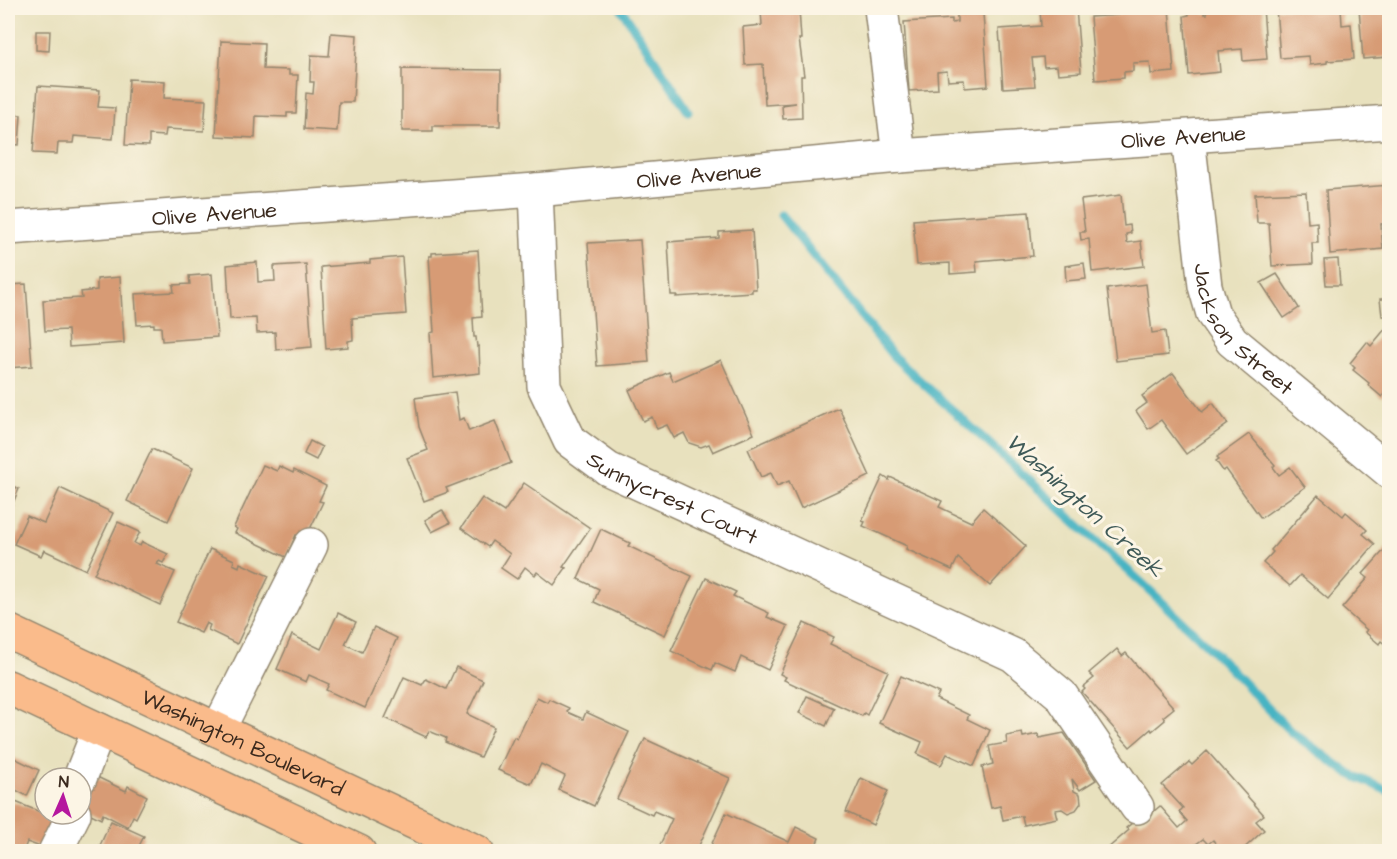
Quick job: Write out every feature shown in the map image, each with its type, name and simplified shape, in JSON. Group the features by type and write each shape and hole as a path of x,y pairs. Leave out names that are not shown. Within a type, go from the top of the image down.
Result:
{"main road":[{"name":"Washington Boulevard","path":"8,631 477,852"},
{"path":"8,687 359,852"}],"street":[{"path":"881,8 899,156"},
{"name":"Olive Avenue","path":"8,228 536,190 899,156 1389,122"},
{"name":"Jackson Street","path":"1188,137 1205,286 1213,314 1232,341 1389,472"},
{"name":"Sunnycrest Court","path":"536,190 544,386 570,441 608,469 1013,655 1061,695 1137,807"},
{"path":"218,730 311,544"},
{"path":"85,766 99,730"},
{"path":"55,852 68,826"}],"building":[{"path":"1076,8 1081,72 1058,74 1057,66 1044,67 1043,57 1032,58 1035,86 1003,88 999,29 1041,26 1040,9"},
{"path":"1169,8 1174,72 1151,74 1150,62 1133,63 1133,71 1124,72 1124,78 1095,80 1090,17 1119,15 1118,10"},
{"path":"1188,8 1204,8 1204,14 1207,14 1207,8 1263,8 1267,59 1243,61 1242,49 1218,51 1220,72 1189,75 1184,16 1189,15"},
{"path":"1276,8 1341,8 1342,25 1351,24 1354,59 1310,65 1309,56 1280,58"},
{"path":"1359,8 1390,8 1388,57 1363,59"},
{"path":"799,9 801,39 799,39 804,76 801,76 802,118 783,119 782,105 796,103 765,105 763,64 745,65 743,27 762,25 761,11"},
{"path":"983,13 988,86 965,88 964,80 948,81 947,71 937,72 938,89 909,91 904,22 952,19 952,23 957,22 957,14"},
{"path":"36,31 50,31 49,51 36,50"},
{"path":"331,33 357,35 353,102 339,102 337,131 304,129 306,93 313,94 314,82 310,82 311,55 329,56"},
{"path":"221,41 264,43 263,69 289,70 289,75 298,75 296,113 287,113 287,117 256,116 255,138 216,136"},
{"path":"402,69 501,70 500,126 433,126 433,131 402,131"},
{"path":"129,79 165,81 164,98 206,100 204,131 166,129 165,136 149,135 149,146 125,145"},
{"path":"38,86 100,90 98,107 115,108 113,139 74,136 73,143 58,143 57,154 33,153"},
{"path":"8,114 21,115 19,145 8,144"},
{"path":"1390,185 1390,223 1381,224 1383,249 1330,254 1326,190"},
{"path":"1306,192 1308,223 1317,222 1318,243 1312,243 1313,264 1272,266 1269,223 1257,223 1255,194"},
{"path":"1121,195 1124,226 1130,225 1131,233 1126,234 1127,243 1141,241 1144,266 1092,272 1089,239 1081,240 1080,232 1085,232 1081,200"},
{"path":"1029,212 1033,256 976,261 977,272 950,274 950,263 917,265 913,220"},
{"path":"752,230 756,289 752,289 752,292 676,297 677,295 671,295 668,242 719,238 719,232"},
{"path":"640,240 649,362 597,366 588,243"},
{"path":"478,250 482,317 473,318 474,337 476,337 477,347 479,346 480,373 433,378 430,333 434,332 429,256 432,256 432,253"},
{"path":"402,257 406,314 352,318 353,340 348,341 348,347 326,349 321,267 370,263 370,260"},
{"path":"1338,259 1340,285 1326,285 1324,260"},
{"path":"257,262 258,282 275,281 274,266 306,264 312,347 276,350 275,332 257,333 256,318 230,319 227,265"},
{"path":"1084,263 1086,279 1066,281 1065,266"},
{"path":"212,274 217,337 162,341 161,327 154,327 154,324 137,325 135,294 174,292 173,285 190,284 189,276"},
{"path":"1277,274 1299,308 1284,318 1261,283"},
{"path":"120,277 124,343 69,347 68,330 45,331 43,300 82,298 81,292 97,290 97,279"},
{"path":"26,284 32,366 8,368 8,285"},
{"path":"1146,284 1152,333 1165,331 1168,355 1116,361 1107,289"},
{"path":"1380,299 1390,299 1390,316 1382,316"},
{"path":"1386,328 1390,330 1390,396 1385,392 1382,397 1353,370 1355,368 1350,363 1367,342 1371,346"},
{"path":"721,360 754,434 713,452 709,444 701,447 689,443 684,433 674,438 667,425 657,429 652,417 643,421 629,390 669,372 673,381"},
{"path":"1173,373 1202,412 1213,403 1228,424 1186,454 1161,420 1148,429 1136,411 1147,403 1142,396"},
{"path":"455,392 459,420 464,418 469,431 495,421 511,463 446,488 448,492 424,501 407,458 428,450 419,427 415,398"},
{"path":"839,408 870,476 801,508 789,481 777,486 771,473 761,477 748,449"},
{"path":"1249,434 1275,465 1273,467 1279,475 1290,467 1305,487 1261,518 1226,469 1223,471 1216,461 1219,459 1217,457"},
{"path":"310,441 322,447 316,460 304,454"},
{"path":"152,449 193,468 168,521 127,501"},
{"path":"263,465 277,471 279,466 293,473 294,470 326,486 319,501 323,502 309,531 306,530 302,537 296,535 286,557 235,533 237,529 234,527"},
{"path":"883,476 889,480 890,477 942,501 939,507 971,522 983,508 1026,546 990,586 958,558 952,570 906,549 907,546 863,526 865,522 862,521"},
{"path":"524,483 590,528 563,567 566,568 554,585 537,572 535,575 525,567 517,579 501,568 510,554 492,541 488,547 461,528 482,498 504,512"},
{"path":"8,484 19,489 8,515"},
{"path":"60,488 113,513 86,570 44,550 41,556 14,544 27,516 44,523"},
{"path":"1318,495 1343,516 1346,512 1367,530 1363,534 1375,544 1328,599 1300,575 1290,586 1263,563 1273,552 1271,550"},
{"path":"442,510 450,523 432,532 425,520"},
{"path":"118,522 140,532 134,543 140,546 142,542 168,554 163,563 159,561 157,564 175,572 160,605 94,574"},
{"path":"601,529 630,543 628,546 692,576 665,635 594,602 599,589 578,579"},
{"path":"1386,548 1390,551 1390,648 1381,641 1379,644 1342,608 1368,578 1363,574"},
{"path":"210,549 234,560 233,564 239,567 240,563 269,576 237,644 208,630 210,625 206,623 201,633 176,622"},
{"path":"706,578 736,592 733,596 769,613 767,617 788,626 768,670 741,657 735,672 715,663 712,670 671,651"},
{"path":"338,613 356,622 345,644 362,652 374,627 397,638 365,708 326,690 329,684 309,675 306,682 277,669 292,635 321,649"},
{"path":"804,623 834,637 830,644 888,671 867,715 864,713 862,716 784,680 786,677 780,674"},
{"path":"1117,649 1122,656 1126,653 1174,708 1163,717 1165,720 1130,747 1082,692 1085,689 1083,687 1094,678 1089,673"},
{"path":"456,667 483,680 467,714 494,727 480,757 445,742 446,738 429,731 426,737 385,718 404,677 422,685 426,679 446,689"},
{"path":"901,676 939,693 936,699 969,715 967,719 990,730 974,766 947,754 941,765 917,754 922,742 879,723"},
{"path":"807,696 834,708 826,726 799,713"},
{"path":"537,697 547,702 549,699 569,708 567,712 583,719 586,712 629,732 594,806 559,790 565,776 541,764 531,784 498,770 514,737 517,739"},
{"path":"1022,733 1023,737 1038,734 1039,738 1064,733 1096,780 1080,790 1072,779 1074,791 1080,794 1081,803 1076,810 1068,813 1062,809 1055,810 1057,818 1024,825 1022,816 1003,820 1000,806 991,808 982,767 993,764 989,746 1007,743 1006,736"},
{"path":"645,739 730,778 696,852 669,852 659,847 672,819 654,811 652,815 617,799"},
{"path":"1207,751 1264,815 1256,821 1264,830 1240,852 1223,852 1213,840 1208,844 1203,839 1195,845 1198,849 1195,852 1110,852 1107,849 1129,830 1126,828 1137,819 1140,823 1160,806 1179,828 1187,821 1179,812 1183,808 1162,785 1189,762 1192,765"},
{"path":"8,755 33,767 33,783 27,796 10,787 8,792"},
{"path":"95,776 126,791 128,786 147,796 136,818 133,816 128,827 103,814 101,819 93,815"},
{"path":"861,778 888,791 873,825 846,812"},
{"path":"13,801 33,809 33,826 52,826 43,848 27,842 23,852 8,852 8,815"},
{"path":"726,813 789,842 796,827 819,838 813,852 708,852"},
{"path":"111,821 144,836 136,852 97,852"}],"waterway":[{"name":"Washington Creek","path":"621,8 688,111"},
{"name":"Washington Creek","path":"781,215 893,356 1143,584 1212,650 1290,731 1348,773 1390,792"}]}
